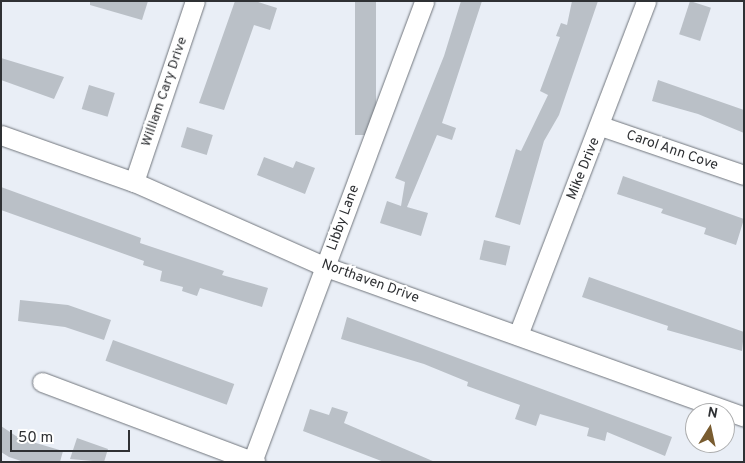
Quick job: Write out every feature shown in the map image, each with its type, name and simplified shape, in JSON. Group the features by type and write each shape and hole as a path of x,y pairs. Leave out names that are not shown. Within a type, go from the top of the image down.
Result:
{"street":[{"name":"William Cary Drive","path":"134,182 196,1"},
{"name":"Libby Lane","path":"253,461 424,1"},
{"name":"Mike Drive","path":"518,334 601,126 646,1"},
{"name":"Carol Ann Cove","path":"601,126 744,175"},
{"name":"Northaven Drive","path":"1,135 134,182 326,267 518,334 744,417"},
{"path":"42,382 253,461"}],"building":[{"path":"90,1 148,1 142,20 90,5"},
{"path":"235,1 255,1 277,8 270,30 254,25 224,110 199,103"},
{"path":"355,1 376,1 376,135 355,135"},
{"path":"461,1 482,1 442,123 456,128 452,140 437,135 407,207 428,213 421,236 380,223 387,201 401,206 405,182 395,178 444,56"},
{"path":"572,1 598,1 559,115 544,141 520,225 495,217 516,149 521,151 548,95 540,91 560,37 556,36 561,23 567,25"},
{"path":"690,1 711,8 700,41 679,34"},
{"path":"1,58 64,77 54,99 1,80"},
{"path":"658,80 744,110 744,133 698,114 652,101"},
{"path":"89,85 115,93 108,117 82,109"},
{"path":"187,127 213,135 207,155 181,147"},
{"path":"264,157 293,168 296,161 315,168 305,194 257,175"},
{"path":"623,176 744,219 736,245 704,234 706,228 661,213 663,209 617,194"},
{"path":"1,187 141,238 140,243 224,271 222,275 268,288 262,307 200,288 197,296 182,291 183,287 160,281 162,271 143,265 144,261 1,210"},
{"path":"484,240 510,246 506,266 480,259"},
{"path":"589,277 744,332 742,351 667,330 668,326 582,297"},
{"path":"20,300 68,305 111,320 104,340 65,327 18,321"},
{"path":"347,317 672,437 665,456 607,432 605,441 587,436 589,428 540,414 536,426 515,419 520,405 467,386 468,382 424,364 341,339"},
{"path":"113,340 234,384 227,405 105,361"},
{"path":"332,407 348,412 344,423 435,462 384,462 303,431 310,409 329,415"},
{"path":"1,426 19,438 63,451 60,462 24,462 9,457 1,452"},
{"path":"77,438 108,449 104,462 70,459"}]}
